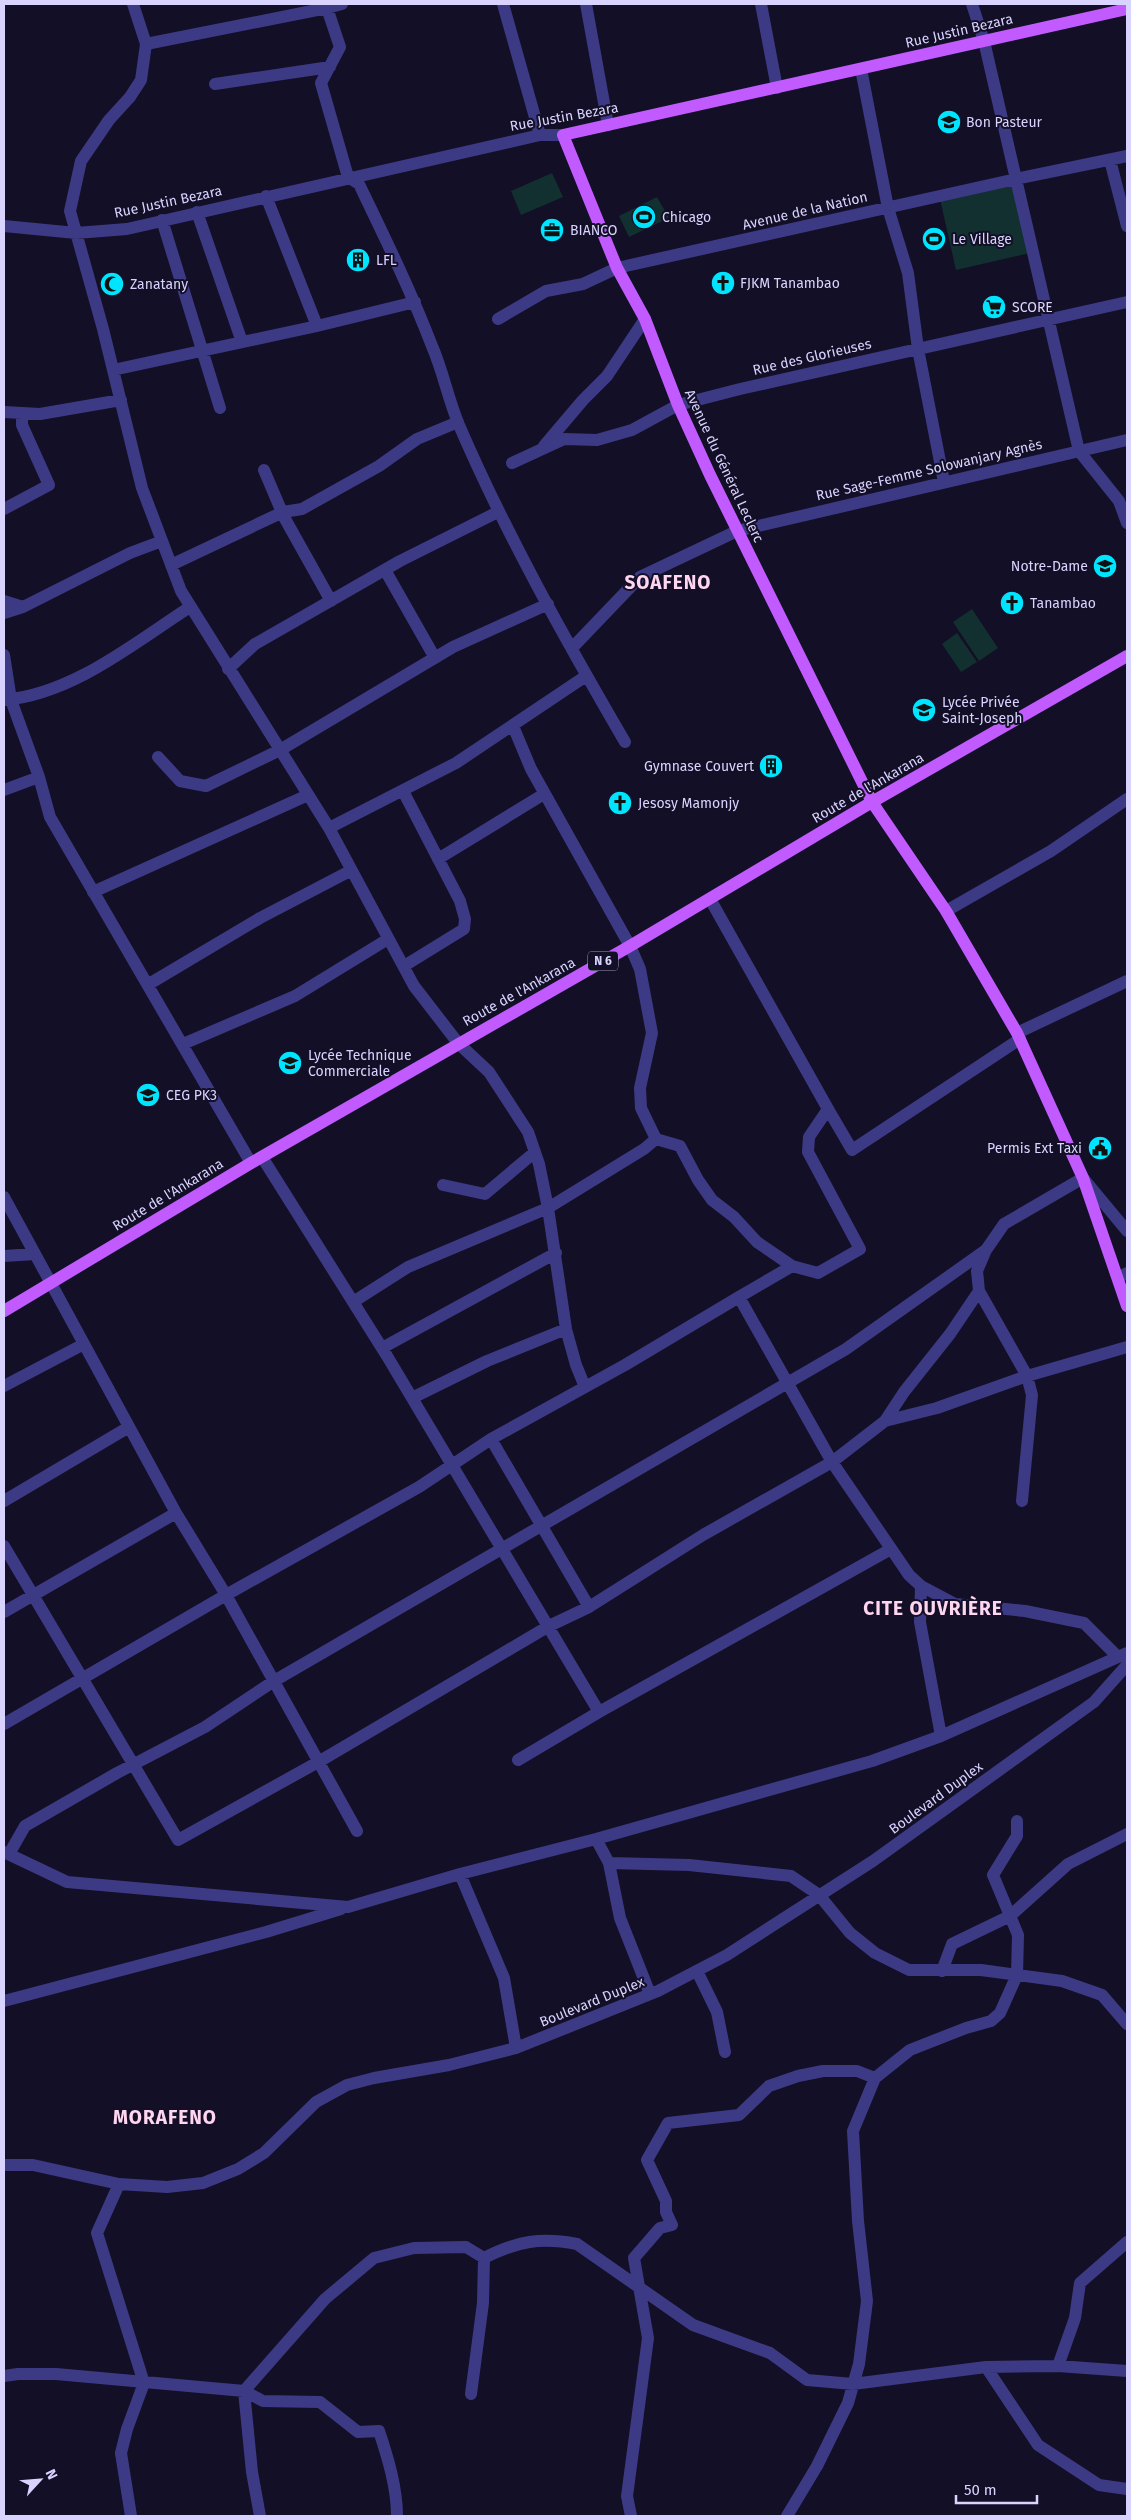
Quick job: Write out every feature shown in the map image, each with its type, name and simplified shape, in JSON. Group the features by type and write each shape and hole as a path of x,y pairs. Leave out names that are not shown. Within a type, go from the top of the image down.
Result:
{"main road":[{"name":"Rue Justin Bezara","path":"563,135 1127,9"},
{"name":"Avenue du Général Leclerc","path":"563,135 617,268 645,319 678,405 737,531 872,802 946,911 1018,1036 1083,1178 1123,1275 1127,1306"},
{"name":"Route de l'Ankarana","path":"4,1311 251,1163 630,946 872,802 1127,656"}],"street":[{"path":"133,4 146,44 141,80 130,98 109,120 81,161 70,211 121,400 142,488 181,591 329,828 350,871 414,986 458,1043 488,1072 528,1132 548,1208 566,1329 576,1365 585,1387"},
{"path":"146,44 342,4"},
{"path":"503,4 540,135"},
{"path":"586,4 608,125"},
{"path":"762,4 777,88"},
{"path":"972,4 984,41 1050,319 1079,451 1119,501 1127,523"},
{"path":"327,8 340,47 321,83 348,177 359,184 415,302 440,364 458,422 498,512 586,676 625,742"},
{"path":"215,84 330,67"},
{"path":"861,68 888,208 908,273 918,349 944,482"},
{"name":"Rue Justin Bezara","path":"4,226 76,233 127,229 348,177 540,135 563,135"},
{"name":"Avenue de la Nation","path":"498,319 546,291 583,284 617,268 1127,156"},
{"path":"1110,160 1127,226"},
{"path":"266,196 317,326"},
{"path":"196,212 242,342"},
{"path":"162,220 220,408"},
{"path":"113,370 317,326 415,302"},
{"name":"Rue des Glorieuses","path":"512,463 564,440 597,440 632,430 678,405 1127,302"},
{"path":"543,448 583,400 607,376 645,319"},
{"path":"4,412 40,414 121,400"},
{"path":"4,509 49,485 22,425 22,413"},
{"path":"171,565 283,512 302,508 378,466 418,439 458,422"},
{"name":"Rue Sage-Femme Solowanjary Agnès","path":"572,648 640,577 737,531 1127,440"},
{"path":"264,470 283,512 331,601"},
{"path":"228,669 255,644 385,570 498,512"},
{"path":"4,613 23,607 130,552 162,541"},
{"path":"385,570 435,658"},
{"path":"4,600 23,607"},
{"path":"158,757 180,781 206,786 280,750 435,658 548,604"},
{"path":"7,700 54,688 94,668 190,607"},
{"path":"4,655 7,700 39,776 50,817 184,1044 251,1163"},
{"path":"329,828 456,763 586,676"},
{"path":"513,726 544,794 630,946 640,969 652,1033 640,1088 641,1108 648,1125 656,1138 680,1146 698,1180 712,1200 734,1217 757,1242 792,1266 818,1273 860,1249 808,1152 809,1137 828,1109"},
{"path":"4,790 39,776"},
{"path":"403,791 460,901 466,919 464,929 404,966"},
{"path":"438,859 544,794"},
{"path":"93,892 308,795"},
{"path":"946,911 1050,851 1127,799"},
{"path":"149,984 260,918 350,871"},
{"path":"710,899 852,1150 1018,1036 1127,981"},
{"path":"184,1044 295,996 388,939"},
{"path":"353,1302 408,1267 548,1208 644,1149 656,1138"},
{"path":"443,1185 485,1194 534,1152"},
{"path":"262,1157 382,1348 599,1712"},
{"path":"1022,1501 1032,1395 1028,1376 979,1291 977,1272 986,1250 1004,1224 1083,1178 1127,1230"},
{"path":"4,1197 176,1513 226,1595 320,1761 357,1831"},
{"path":"348,1907 67,1882 6,1853 25,1826 132,1765 206,1727 274,1681 788,1383 846,1348 986,1250"},
{"path":"382,1348 556,1253"},
{"path":"4,1256 35,1254"},
{"path":"4,1724 226,1595 419,1487 491,1439 585,1387 792,1266"},
{"path":"4,1546 178,1840 320,1761 549,1626 588,1607 703,1535 832,1462 885,1421 979,1291"},
{"path":"4,2001 266,1932 460,1874 596,1839 872,1761 940,1736 1124,1659 1084,1623 1037,1612 955,1604 921,1586 909,1575 832,1462 739,1297"},
{"path":"412,1398 487,1362 566,1329"},
{"path":"4,1386 84,1344"},
{"path":"885,1421 936,1408 1028,1376 1127,1347"},
{"path":"4,1501 129,1427"},
{"path":"491,1439 588,1607"},
{"path":"4,1612 32,1594 105,1556 176,1513"},
{"path":"518,1760 599,1712 891,1549"},
{"path":"921,1586 920,1622 940,1736"},
{"name":"Boulevard Duplex","path":"4,2165 33,2165 119,2184 167,2187 202,2183 238,2169 264,2153 316,2102 347,2085 374,2078 449,2065 516,2048 650,1994 727,1955 873,1862 1094,1702 1124,1659"},
{"path":"787,2516 817,2466 848,2403 859,2364 867,2301 858,2221 853,2131 875,2078 910,2050 991,2021 1000,2013 1017,1975 1018,1935 993,1875 1017,1836 1017,1822"},
{"path":"942,1971 952,1944 1010,1916 1068,1864 1127,1834"},
{"path":"596,1839 609,1863 620,1918 650,1994"},
{"path":"609,1863 689,1866 771,1872 791,1876 819,1895 850,1933 875,1953 909,1970 981,1970 1062,1981 1102,1995 1122,2010 1127,2024"},
{"path":"460,1874 504,1978 516,2048"},
{"path":"697,1970 717,2012 725,2052"},
{"path":"631,2516 627,2496 648,2338 642,2305 642,2289 634,2258 660,2228 672,2225 666,2212 666,2201 647,2160 668,2123 739,2115 769,2086 823,2070 857,2071 875,2078"},
{"path":"119,2184 97,2233 144,2383 127,2429 121,2453 131,2516"},
{"path":"484,2258 507,2246 531,2240 557,2240 577,2244 692,2325 770,2353 807,2380 853,2384 986,2367 1058,2366 1127,2371"},
{"path":"1058,2366 1075,2318 1080,2283 1127,2242"},
{"path":"260,2516 252,2472 244,2391 325,2299 374,2258 414,2248 466,2247 484,2258"},
{"path":"471,2394 483,2303 484,2258"},
{"path":"986,2367 1038,2445 1099,2485 1127,2489"},
{"path":"4,2376 56,2374 244,2391 263,2401 320,2402 358,2432 378,2431 387,2455 397,2499 397,2516"}],"green space":[{"path":"552,173 563,197 521,215 511,191"},
{"path":"1014,182 1030,253 956,270 940,199"},
{"name":"Chicago","path":"657,197 669,218 629,237 619,216"},
{"path":"972,609 998,648 979,661 953,622"},
{"path":"957,633 977,662 961,672 942,644"}],"water":[{"name":"Le Village","path":"944,230 946,243 925,247 922,234"}],"place":[{"name":"Bon Pasteur","path":"949,122"},
{"name":"Chicago","path":"644,217"},
{"name":"BIANCO","path":"552,230"},
{"name":"Le Village","path":"934,239"},
{"name":"LFL","path":"358,260"},
{"name":"FJKM Tanambao","path":"723,283"},
{"name":"Zanatany","path":"112,284"},
{"name":"SCORE","path":"994,307"},
{"name":"Notre-Dame","path":"1105,566"},
{"name":"Tanambao","path":"1012,603"},
{"name":"Lycée Privée Saint-Joseph","path":"924,710"},
{"name":"Gymnase Couvert","path":"771,766"},
{"name":"Jesosy Mamonjy","path":"620,803"},
{"name":"Lycée Technique Commerciale","path":"290,1063"},
{"name":"CEG PK3","path":"148,1095"},
{"name":"Permis Ext Taxi","path":"1100,1148"}],"district":[{"name":"SOAFENO","path":"668,582"},
{"name":"CITE OUVRIÈRE","path":"933,1608"},
{"name":"MORAFENO","path":"165,2117"}]}
